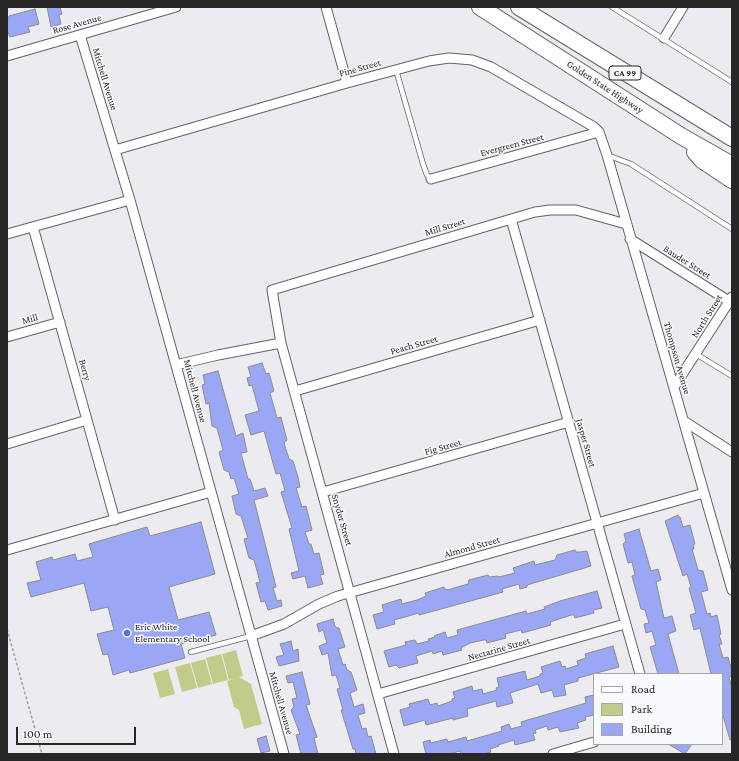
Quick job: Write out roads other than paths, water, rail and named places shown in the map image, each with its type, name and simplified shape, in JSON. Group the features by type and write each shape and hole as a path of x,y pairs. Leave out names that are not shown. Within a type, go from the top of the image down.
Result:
{"highway":[{"name":"Golden State Highway","path":"480,7 681,136 732,166"},
{"name":"CA 99","path":"519,7 732,138"},
{"path":"681,136 702,160 732,180"}],"street":[{"name":"Rose Avenue","path":"7,56 176,7"},
{"path":"326,7 347,83"},
{"path":"664,38 683,7"},
{"name":"Mitchell Avenue","path":"80,35 130,200 284,754"},
{"name":"Pine Street","path":"115,150 347,83 428,61 450,58 460,58 482,62 594,127 599,132"},
{"name":"Thompson Avenue","path":"599,132 607,155 732,590"},
{"name":"Evergreen Street","path":"431,178 599,132"},
{"path":"7,234 130,200"},
{"name":"Mill Street","path":"272,290 535,212 564,209 592,214 626,224"},
{"name":"Jasper Street","path":"511,219 640,673"},
{"name":"Berry","path":"33,227 115,520"},
{"name":"Bauder Street","path":"630,239 731,300"},
{"name":"Snyder Street","path":"272,290 281,343 351,593 394,754"},
{"name":"North Street","path":"674,387 731,300"},
{"name":"Peach Street","path":"295,391 540,320"},
{"name":"Mill","path":"7,338 60,322"},
{"path":"176,365 281,343"},
{"path":"7,444 87,420"},
{"path":"684,421 732,452"},
{"name":"Fig Street","path":"323,492 569,422"},
{"path":"7,550 211,492"},
{"name":"Almond Street","path":"251,636 272,629 319,604 351,593 704,493"},
{"name":"Nectarine Street","path":"378,694 625,624"},
{"path":"553,754 593,742"}],"lane":[{"path":"612,7 664,38 732,82"},
{"path":"396,70 423,164 427,175 431,178"},
{"path":"607,155 631,164 732,229"},
{"path":"696,354 732,376"},
{"path":"190,652 251,636"}],"place":[{"name":"Eric White Elementary School","path":"127,633"}]}
